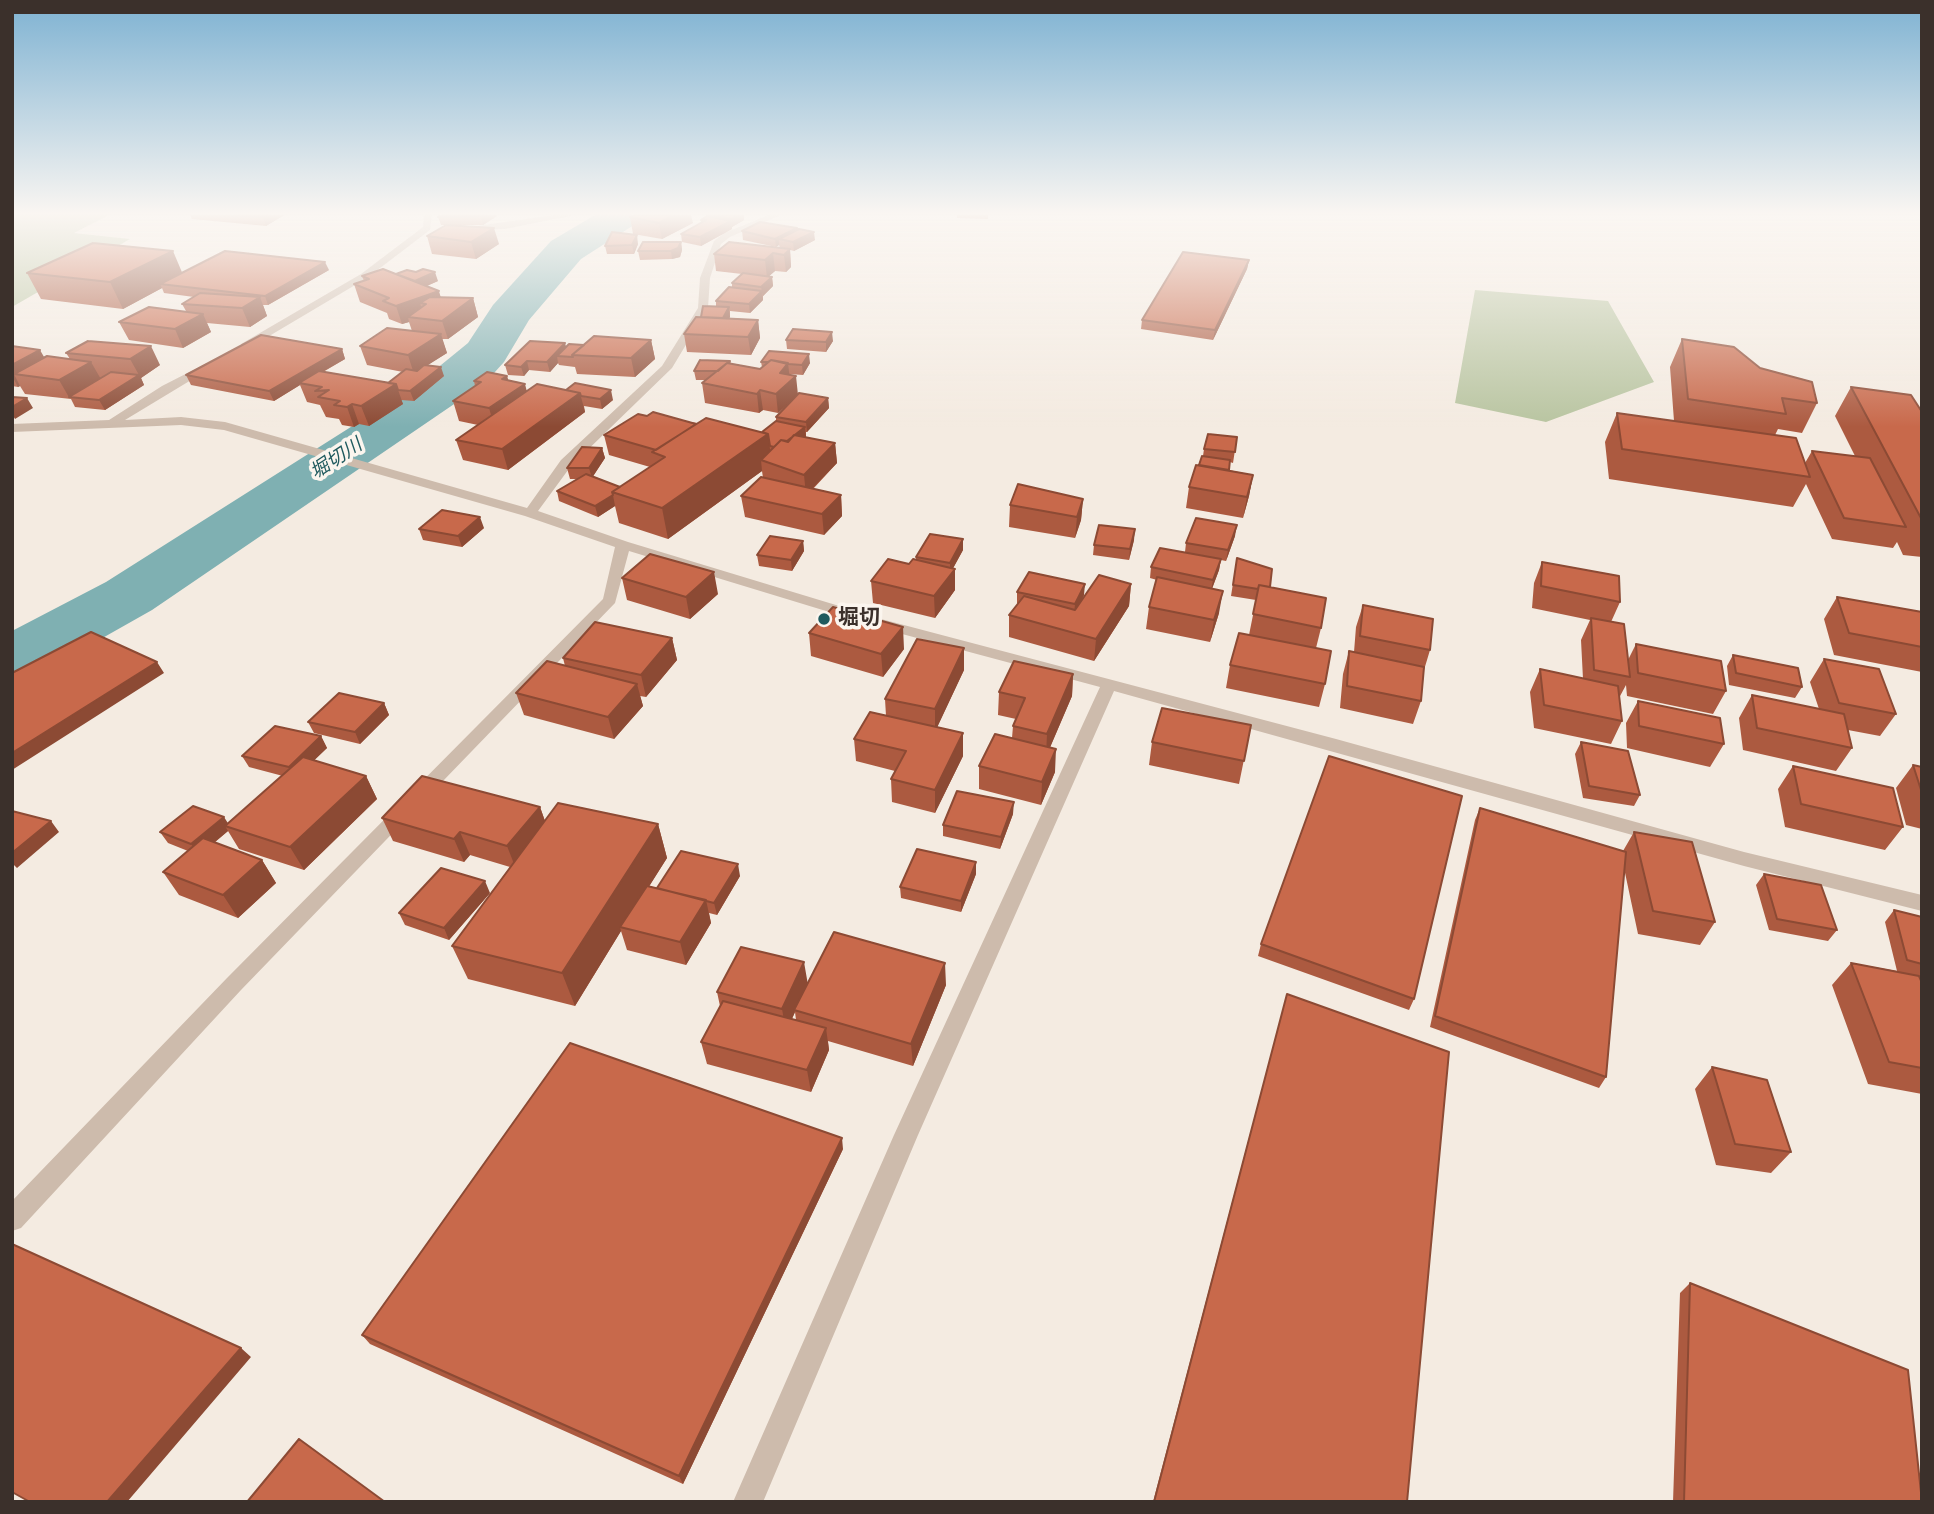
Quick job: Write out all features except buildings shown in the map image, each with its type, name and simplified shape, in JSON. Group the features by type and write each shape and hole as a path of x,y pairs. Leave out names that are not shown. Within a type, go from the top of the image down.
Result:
{"street":[{"path":"234,352 348,286"},
{"path":"530,513 566,463 666,368 703,308 704,286"},
{"path":"115,421 166,388 222,358"},
{"path":"12,428 115,421 181,421 225,426 530,513 623,545 878,623 1744,859 1922,903"},
{"path":"12,1219 234,984 610,600 623,545"},
{"path":"748,1502 906,1135 1110,685"}],"green space":[{"path":"12,286 49,286 12,307"},
{"path":"1475,290 1608,301 1654,382 1546,422 1455,403"}],"waterway":[{"name":"堀切川","path":"12,660 129,596 432,398 467,372 487,352 509,315 535,286"}],"place":[{"name":"堀切","path":"824,619"}]}
